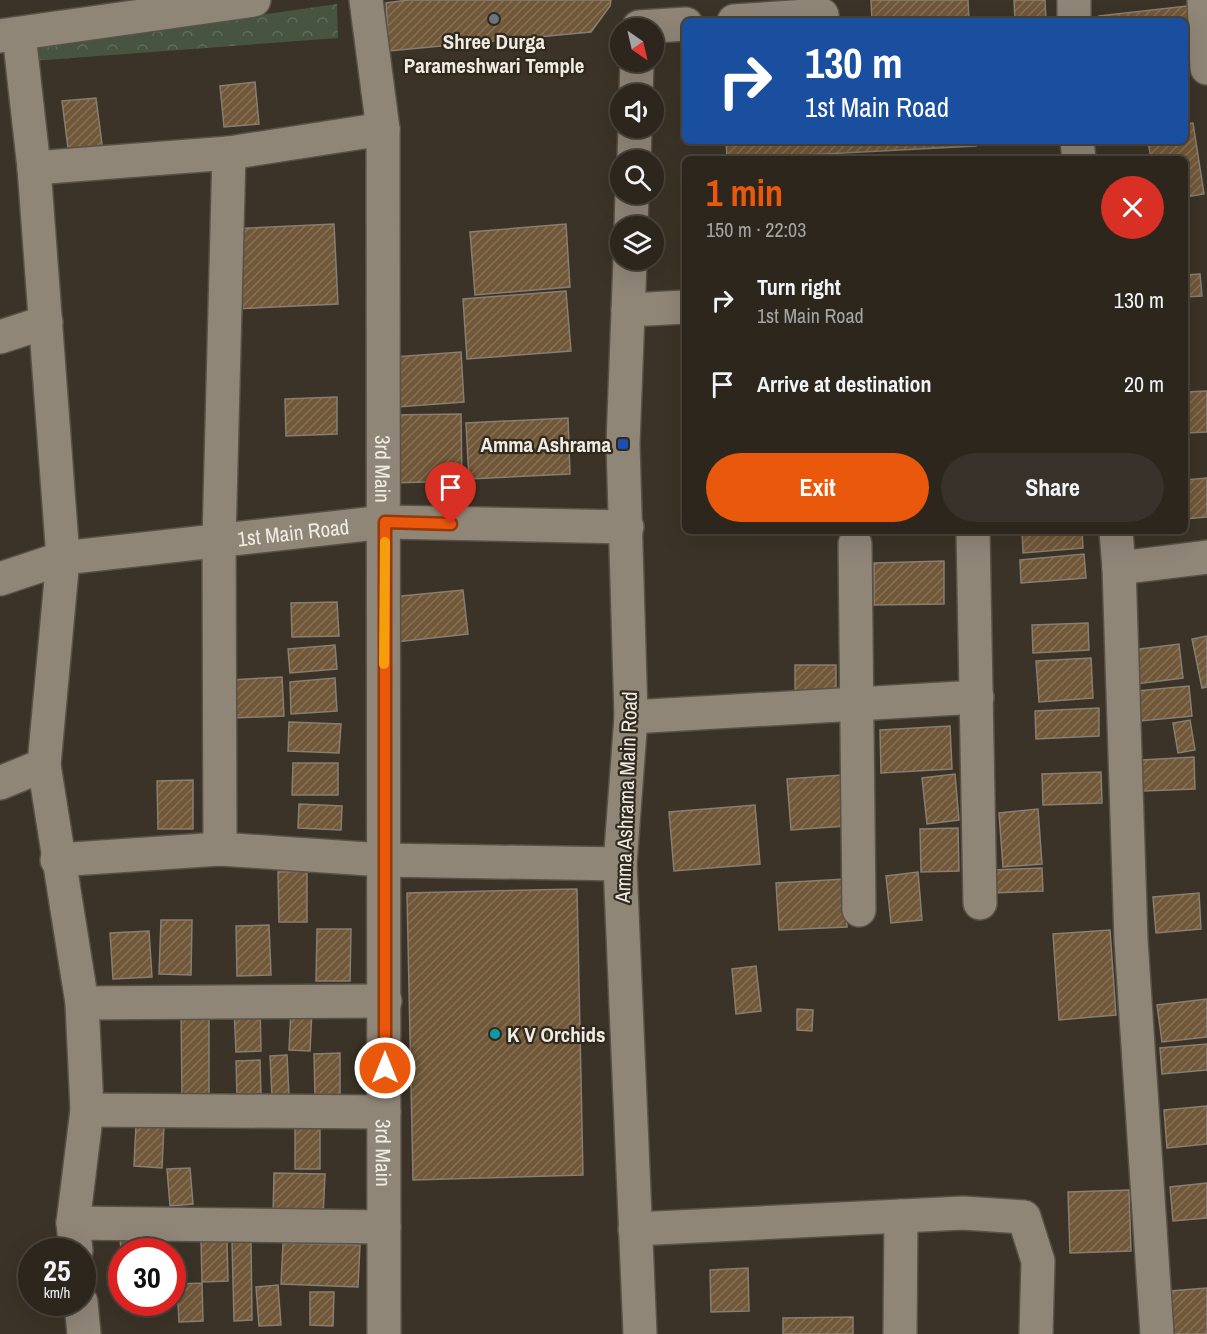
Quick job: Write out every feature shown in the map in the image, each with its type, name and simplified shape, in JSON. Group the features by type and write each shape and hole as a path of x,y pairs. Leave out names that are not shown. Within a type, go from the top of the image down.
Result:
{"street":[{"path":"254,0 9,35 34,168 63,558 44,765 57,860 82,1003 87,1110 75,1237 384,1227"},
{"name":"3rd Main","path":"366,0 383,129 384,1334"},
{"path":"1074,0 1074,18"},
{"path":"1204,0 1207,68"},
{"path":"778,18 822,15"},
{"path":"664,22 682,24"},
{"path":"34,168 229,153 383,129"},
{"path":"220,849 219,541 229,153"},
{"name":"Amma Ashrama Main Road","path":"630,270 623,444 632,717 620,864 640,1334"},
{"path":"628,310 682,307"},
{"path":"0,337 46,322"},
{"name":"1st Main Road","path":"0,579 63,558 385,522 627,528"},
{"path":"974,534 980,903"},
{"path":"1116,534 1131,940 1157,1334"},
{"path":"855,544 859,910"},
{"path":"1119,568 1207,556"},
{"path":"632,717 977,697"},
{"path":"0,783 44,765"},
{"path":"57,860 220,849 383,860 620,864"},
{"path":"82,1003 385,1001"},
{"path":"87,1110 384,1112"},
{"path":"635,1229 963,1213 1024,1217 1038,1261 1036,1334"},
{"path":"900,1334 901,1216"},
{"path":"82,1316 84,1334"}],"green space":[{"path":"337,4 338,38 32,61 34,47"}],"building":[{"name":"Shree Durga Parameshwari Temple","path":"408,0 611,0 610,6 591,32 389,51 386,3"},
{"path":"871,0 968,0 969,18 872,18"},
{"path":"1014,0 1045,0 1046,18 1015,18"},
{"path":"1187,6 1190,40 1188,40 1188,18 1099,18 1099,16"},
{"path":"255,82 259,124 224,127 220,86"},
{"path":"96,98 103,152 69,156 62,101"},
{"path":"1193,123 1204,194 1188,197 1188,156 1150,156 1148,144 1188,144 1188,124"},
{"path":"726,144 976,144 976,146 784,156 727,156"},
{"path":"334,224 338,304 233,309 230,229"},
{"path":"566,224 570,287 475,295 470,232"},
{"path":"1200,274 1202,296 1188,297 1188,275"},
{"path":"566,291 571,351 467,359 463,299"},
{"path":"461,352 464,402 397,407 394,357"},
{"path":"1207,391 1207,432 1188,433 1188,392"},
{"path":"337,397 337,434 286,436 285,399"},
{"path":"461,414 462,481 391,483 390,415"},
{"path":"568,418 570,474 469,479 466,423"},
{"path":"1207,478 1207,517 1188,519 1188,480"},
{"path":"1022,534 1082,534 1083,548 1023,553"},
{"path":"1084,554 1086,578 1021,583 1020,560"},
{"path":"944,561 944,604 874,605 874,563"},
{"path":"463,590 468,634 396,642 391,597"},
{"path":"337,602 339,636 292,637 291,603"},
{"path":"1088,623 1089,650 1033,653 1032,625"},
{"path":"1207,636 1207,687 1202,688 1192,639"},
{"path":"1179,644 1183,678 1136,684 1132,650"},
{"path":"335,645 337,669 290,673 288,649"},
{"path":"1091,658 1093,698 1039,702 1036,661"},
{"path":"795,665 836,665 836,699 795,699"},
{"path":"282,677 284,716 232,718 230,680"},
{"path":"335,678 337,711 291,714 290,682"},
{"path":"1189,686 1192,716 1140,721 1137,691"},
{"path":"1099,708 1099,736 1036,739 1035,711"},
{"path":"1190,720 1195,750 1178,753 1173,723"},
{"path":"289,722 341,724 339,753 288,751"},
{"path":"950,726 952,769 881,773 880,730"},
{"path":"1194,757 1195,789 1143,791 1142,760"},
{"path":"293,763 338,763 338,795 292,795"},
{"path":"1101,772 1102,803 1043,805 1042,774"},
{"path":"955,774 959,820 927,824 922,778"},
{"path":"842,775 846,826 791,830 787,779"},
{"path":"193,780 193,829 158,829 157,781"},
{"path":"299,804 342,806 341,830 298,828"},
{"path":"755,805 760,864 674,871 669,812"},
{"path":"1038,809 1042,864 1003,867 999,813"},
{"path":"958,828 959,871 921,872 920,829"},
{"path":"1042,868 1043,891 992,893 992,870"},
{"path":"307,871 307,922 279,922 278,872"},
{"path":"918,872 922,920 891,923 886,876"},
{"path":"845,879 847,927 779,930 776,883"},
{"name":"K V Orchids","path":"577,889 583,1175 413,1180 407,893"},
{"path":"1199,893 1201,929 1156,933 1153,897"},
{"path":"161,920 192,920 191,975 159,974"},
{"path":"269,925 271,975 237,976 236,926"},
{"path":"317,929 351,929 350,981 316,981"},
{"path":"1110,930 1116,1015 1059,1020 1053,934"},
{"path":"149,931 152,977 113,979 110,933"},
{"path":"756,966 761,1011 736,1014 732,969"},
{"path":"1207,999 1207,1037 1162,1042 1157,1005"},
{"path":"260,1007 261,1051 236,1052 234,1008"},
{"path":"291,1009 312,1010 310,1051 289,1050"},
{"path":"797,1009 813,1010 812,1031 797,1030"},
{"path":"209,1010 209,1097 182,1097 181,1011"},
{"path":"1207,1044 1207,1070 1162,1074 1160,1048"},
{"path":"340,1053 340,1097 315,1097 314,1054"},
{"path":"287,1055 289,1095 272,1096 270,1056"},
{"path":"260,1060 261,1094 237,1095 236,1061"},
{"path":"1207,1106 1207,1144 1167,1148 1164,1110"},
{"path":"295,1119 320,1119 320,1169 295,1169"},
{"path":"136,1124 164,1125 162,1168 134,1166"},
{"path":"190,1168 193,1204 170,1206 167,1169"},
{"path":"274,1173 325,1174 323,1217 273,1215"},
{"path":"1207,1183 1207,1218 1173,1221 1170,1187"},
{"path":"1129,1190 1131,1251 1070,1253 1068,1192"},
{"path":"201,1240 227,1240 228,1281 202,1282"},
{"path":"232,1241 251,1241 252,1320 234,1321"},
{"path":"283,1243 360,1245 358,1287 281,1284"},
{"path":"748,1268 749,1311 711,1312 710,1270"},
{"path":"202,1283 203,1321 179,1322 179,1316 186,1316 186,1284"},
{"path":"278,1285 281,1325 259,1326 256,1287"},
{"path":"1207,1288 1207,1334 1173,1334 1170,1291"},
{"path":"310,1292 334,1292 333,1326 310,1325"},
{"path":"853,1317 853,1334 783,1334 783,1318"}],"slow traffic":[{"path":"384,664 385,542"}],"place":[{"name":"Shree Durga Parameshwari Temple","path":"494,19"},
{"name":"Amma Ashrama","path":"623,444"},
{"name":"K V Orchids","path":"495,1034"}],"route":[{"path":"385,1068 383,860 385,522 451,524"}]}
